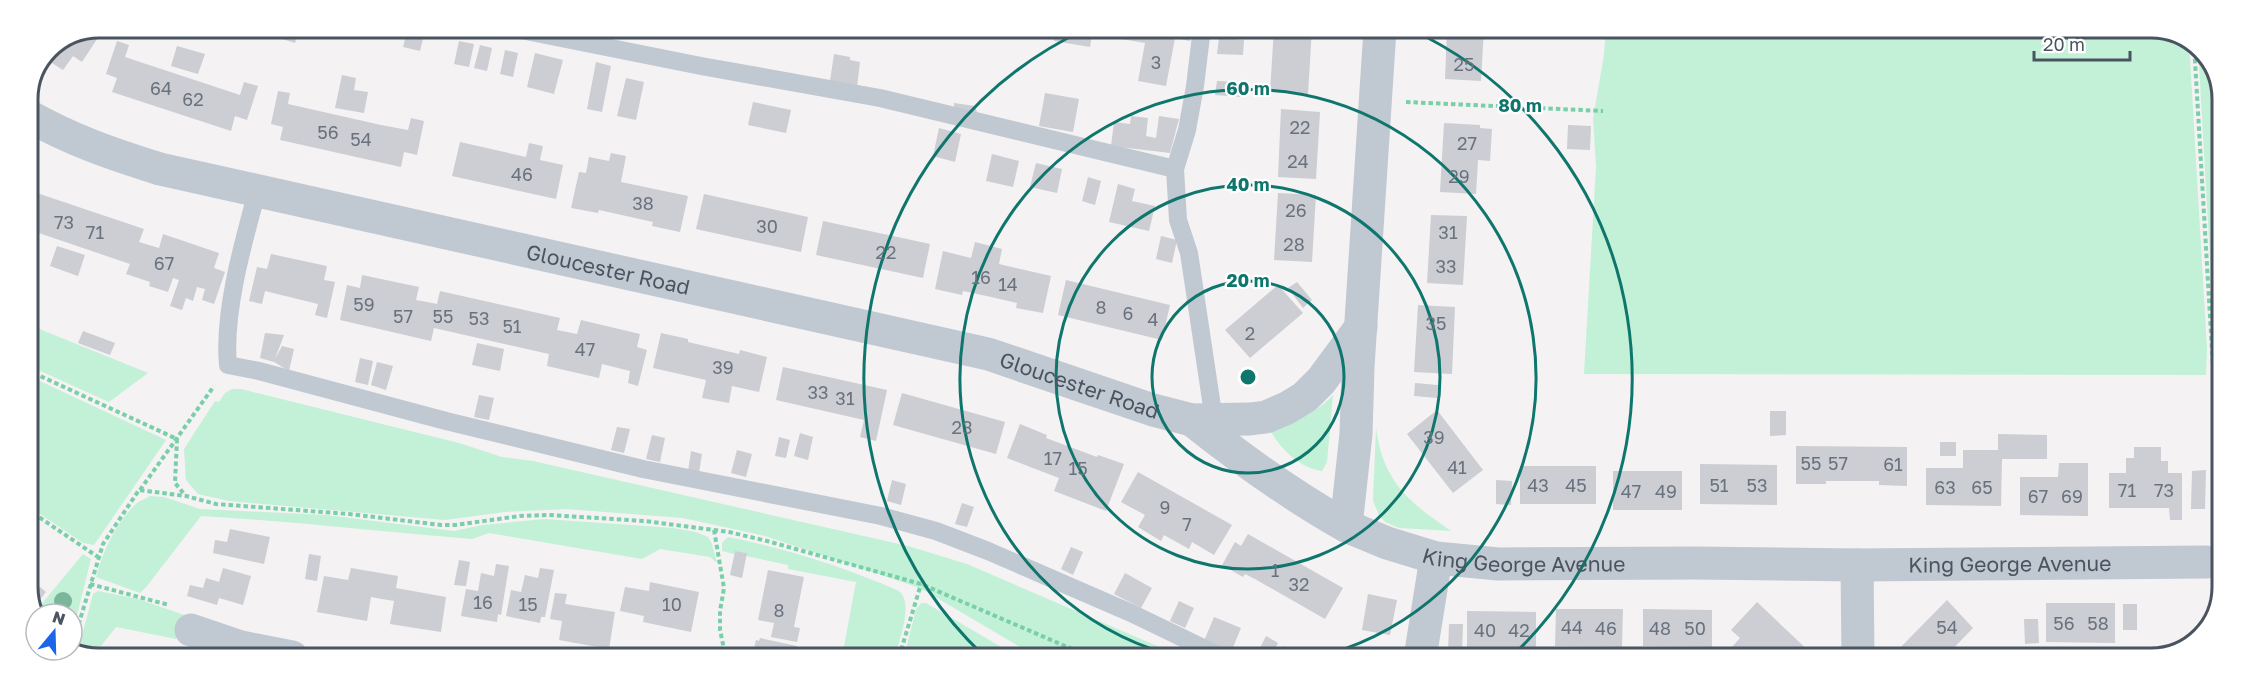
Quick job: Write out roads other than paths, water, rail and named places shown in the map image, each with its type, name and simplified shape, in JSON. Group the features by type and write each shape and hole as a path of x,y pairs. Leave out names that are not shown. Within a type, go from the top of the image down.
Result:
{"street":[{"path":"1346,526 1356,434 1379,38"},
{"name":"Gloucester Road","path":"38,121 103,152 160,169 988,354 1153,410 1203,420 1266,417 1287,408 1305,397 1321,381 1361,327"},
{"name":"Gloucester Road","path":"1203,420 1230,451 1311,506 1346,526"},
{"name":"King George Avenue","path":"1346,526 1387,543 1436,558 1498,564 1857,565 2206,562"},
{"path":"1422,648 1436,558"},
{"path":"1857,565 1858,648"},
{"path":"183,618 233,648"}],"lane":[{"path":"565,38 701,66 880,98 1175,169"},
{"path":"1201,38 1187,130 1175,169 1178,220 1189,253 1203,420"},
{"path":"256,192 243,245 228,328 228,366 259,371 446,421 643,469 881,516 936,531 1122,609 1203,648"}]}
